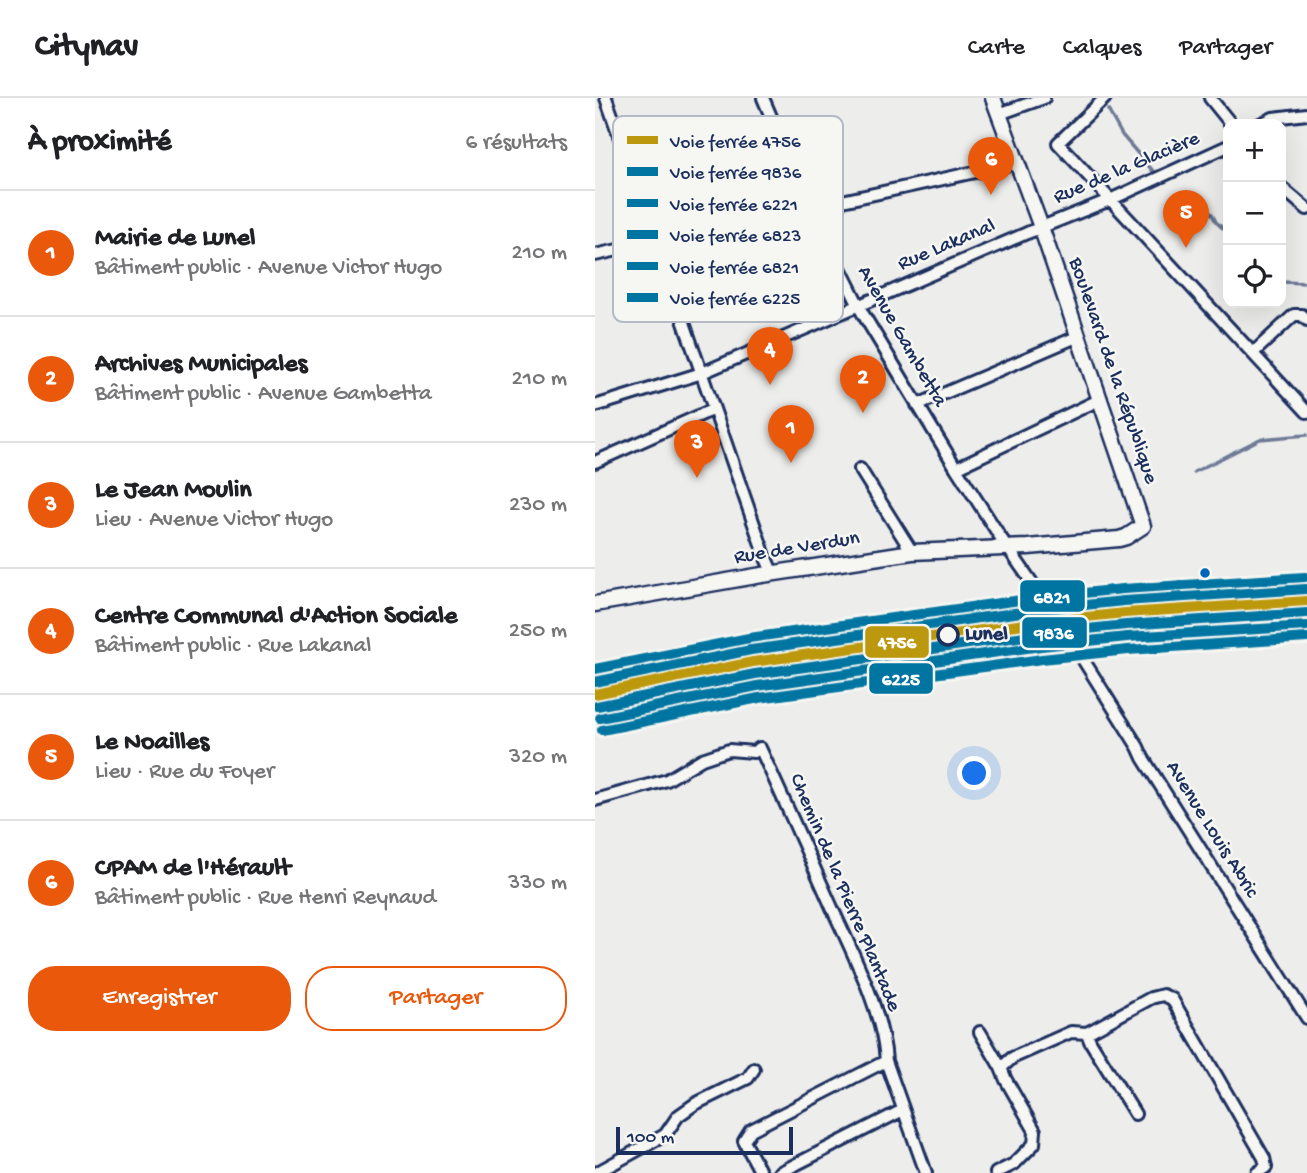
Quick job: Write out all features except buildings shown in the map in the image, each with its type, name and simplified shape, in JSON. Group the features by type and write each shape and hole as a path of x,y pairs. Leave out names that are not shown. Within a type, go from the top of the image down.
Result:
{"main road":[{"name":"Boulevard de la République","path":"993,98 1041,227 1143,526 1119,539 1007,547"},
{"name":"Rue de Verdun","path":"595,604 912,552 1007,547"}],"street":[{"path":"606,98 613,118"},
{"name":"Avenue Gambetta","path":"763,98 771,116"},
{"path":"999,114 1044,98"},
{"path":"1105,98 1058,143 1307,412"},
{"path":"1210,98 1227,119"},
{"path":"1271,119 1307,114"},
{"name":"Rue de la Glacière","path":"1041,227 1112,199 1223,148"},
{"path":"843,201 1016,163"},
{"path":"1286,191 1307,209"},
{"name":"Rue Lakanal","path":"843,312 1041,227"},
{"path":"595,255 613,251"},
{"name":"Avenue Gambetta","path":"843,275 917,405 1007,547"},
{"path":"1253,353 1294,315 1302,315 1307,320"},
{"path":"684,322 773,574"},
{"name":"Rue Lakanal","path":"595,406 702,373 819,322"},
{"path":"917,405 1079,336"},
{"path":"956,468 1101,399"},
{"path":"595,462 714,409"},
{"path":"860,470 912,552"},
{"path":"1007,547 1035,587"},
{"name":"Avenue Louis Abric","path":"1084,661 1307,1018"},
{"name":"Chemin de la Pierre Plantade","path":"595,800 667,780 702,759 729,750 754,752 760,748 856,961 880,1024 886,1060 926,1173"},
{"path":"1001,1068 1012,1058 1071,1032 1087,1033 1151,998 1163,995 1171,999 1264,1158 1265,1171"},
{"path":"980,1032 1035,1131 1034,1143 1014,1164 996,1173"},
{"path":"1087,1033 1135,1114"},
{"path":"761,1173 744,1141 751,1129 886,1060"},
{"path":"596,1173 665,1135 678,1115 748,1078 754,1069"},
{"path":"779,1173 903,1110"}],"waterway":[{"path":"1108,110 1122,135 1153,171"},
{"path":"1194,202 1212,214 1223,228"},
{"path":"1286,282 1307,283"},
{"path":"1194,472 1260,439 1307,435"}],"tunnel":[{"path":"1035,587 1084,661"}],"rail line":[{"name":"6821","path":"595,669 749,638 1035,598 1123,589 1305,577"},
{"name":"6221","path":"595,682 751,650 1036,610 1124,601 1306,589"},
{"name":"4756","path":"595,694 753,662 1038,622 1125,613 1307,601"},
{"name":"9836","path":"597,706 755,674 1039,634 1126,625 1307,613"},
{"name":"6823","path":"600,718 757,686 1041,646 1127,637 1307,626"},
{"name":"6225","path":"602,730 759,698 1042,659 1128,650 1307,638"}],"place":[{"name":"CPAM de l'Hérault","path":"991,195"},
{"name":"Le Noailles","path":"1186,248"},
{"name":"Centre Communal d'Action Sociale","path":"770,385"},
{"name":"Archives Municipales","path":"863,413"},
{"name":"Mairie de Lunel","path":"791,463"},
{"name":"Le Jean Moulin","path":"697,478"},
{"name":"Lunel","path":"948,635"}]}
